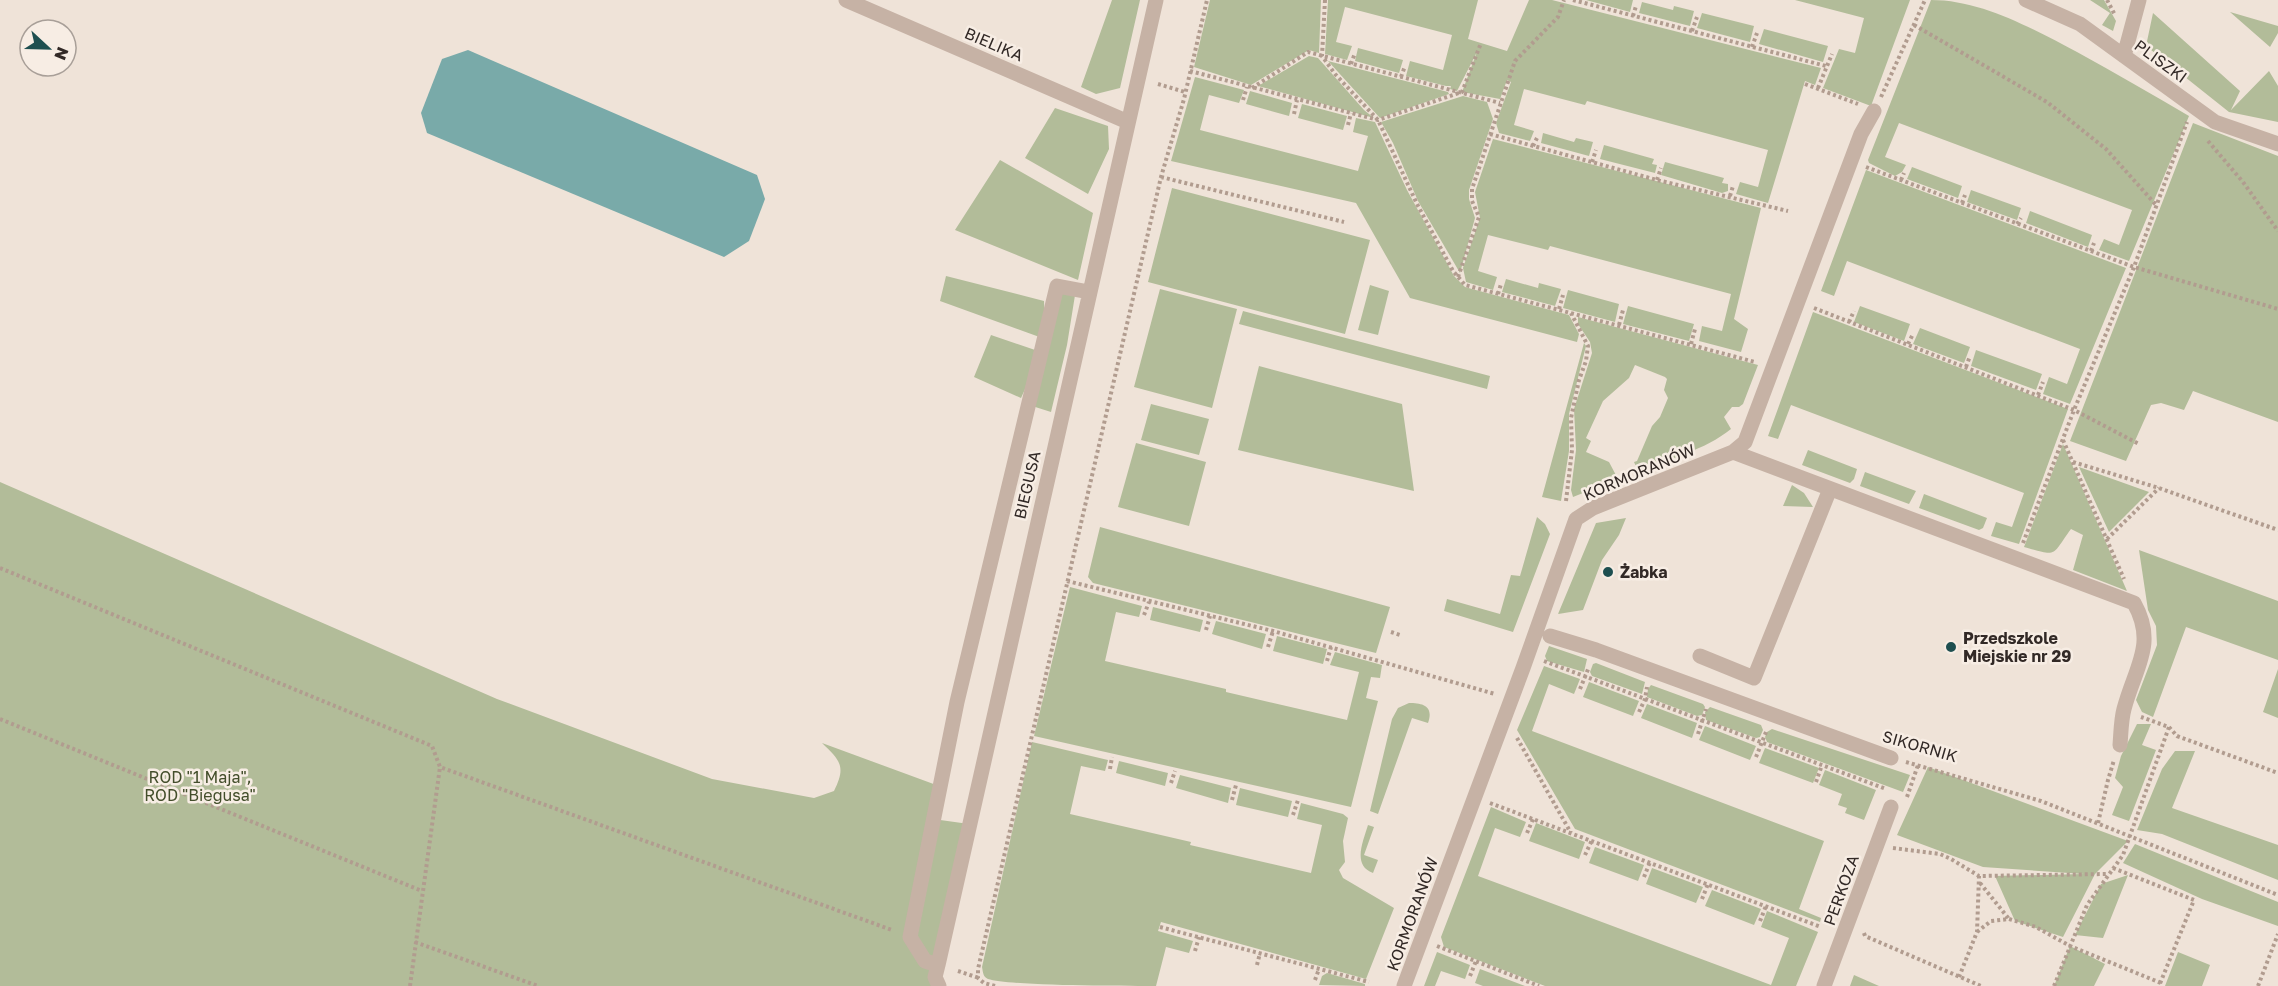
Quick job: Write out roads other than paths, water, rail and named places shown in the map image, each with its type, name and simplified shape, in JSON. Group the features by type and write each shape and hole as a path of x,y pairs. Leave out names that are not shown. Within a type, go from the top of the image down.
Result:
{"street":[{"name":"BIELIKA","path":"846,0 1128,122"},
{"name":"BIEGUSA","path":"937,976 1156,0"},
{"name":"PLISZKI","path":"2026,0 2080,24 2215,122 2278,144"},
{"path":"2124,56 2139,0"},
{"path":"1874,111 1861,134 1745,442 1733,452 2134,603 2142,617 2145,643 2123,711 2120,746"},
{"path":"937,976 910,937 957,702 1057,286 1089,292"},
{"name":"KORMORANÓW","path":"1404,986 1576,519 1593,508 1733,452"},
{"path":"1700,656 1754,678 1830,489"},
{"name":"SIKORNIK","path":"1550,636 1596,650 1891,758"},
{"name":"PERKOZA","path":"1824,986 1891,807"}],"water":[{"path":"468,50 757,175 765,199 749,241 724,257 427,133 421,113 442,59"}],"place":[{"name":"Żabka","path":"1608,572"},
{"name":"Przedszkole Miejskie nr 29","path":"1951,647"}],"park label":[{"name":"ROD \"1 Maja\", ROD \"Biegusa\"","path":"200,786"}]}
